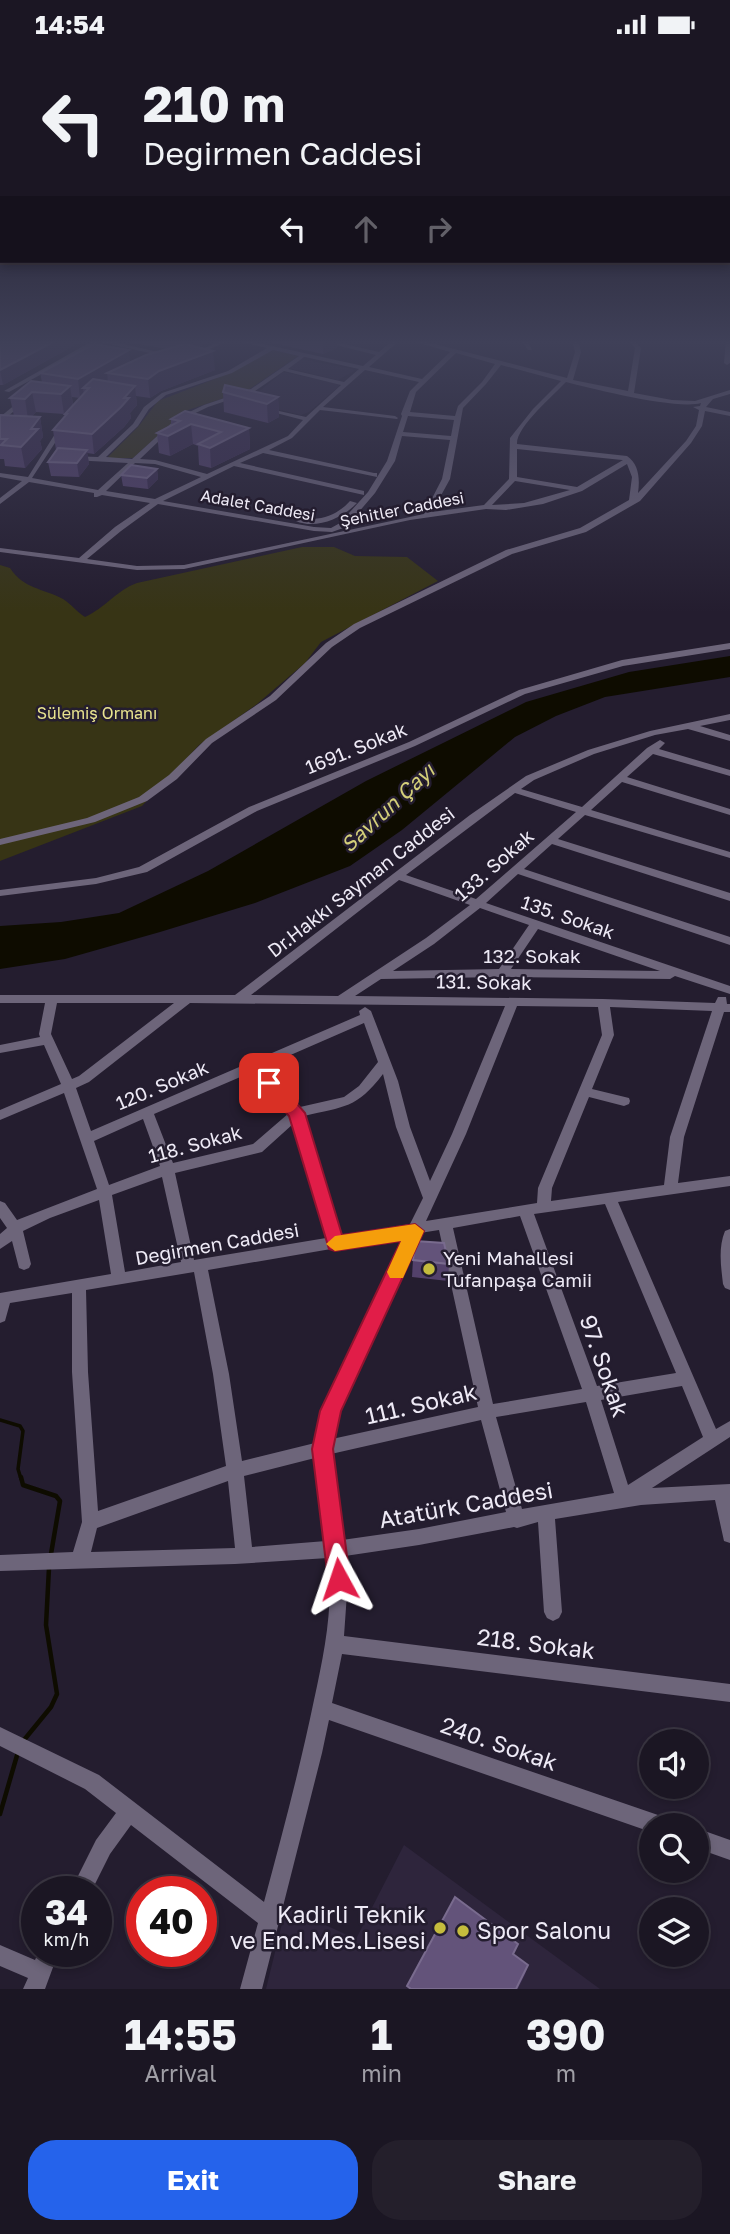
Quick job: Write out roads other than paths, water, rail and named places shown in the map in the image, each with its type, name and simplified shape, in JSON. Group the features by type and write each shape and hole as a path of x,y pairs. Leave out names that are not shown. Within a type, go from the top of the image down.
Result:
{"street":[{"path":"0,502 30,478 60,431"},
{"path":"100,459 130,431"},
{"path":"100,492 167,431"},
{"path":"81,560 159,500 264,451 295,431"},
{"path":"159,500 313,521 343,513 374,475 390,431"},
{"name":"Adalet Caddesi","path":"0,473 332,530 348,520 383,477 399,431"},
{"path":"427,515 446,479 454,431"},
{"path":"520,431 512,446 513,479 581,489"},
{"path":"0,842 91,820 143,799 173,777 209,741 273,698 328,645 350,630 499,556 583,530 633,501 690,442 696,431"},
{"path":"398,434 453,438"},
{"path":"512,446 603,453 628,460"},
{"path":"264,451 374,475"},
{"path":"42,457 54,457"},
{"path":"65,458 135,460 166,464 206,476"},
{"path":"628,460 636,478 633,501"},
{"path":"486,507 533,504 581,489 628,460"},
{"path":"234,464 361,493"},
{"name":"Şehitler Caddesi","path":"0,550 137,568 173,568 427,515 486,507 513,479"},
{"name":"1691. Sokak","path":"0,893 96,881 143,870 253,809 404,748 522,692 636,660 730,646"},
{"name":"Dr.Hakkı Sayman Caddesi","path":"237,999 512,789 543,771 591,753 686,725 730,717"},
{"path":"686,725 730,738"},
{"name":"133. Sokak","path":"342,999 477,905 655,747 730,773"},
{"path":"619,778 730,812"},
{"path":"512,789 730,855"},
{"path":"549,840 730,897"},
{"path":"516,870 730,941"},
{"name":"135. Sokak","path":"397,876 729,989"},
{"path":"502,973 535,925"},
{"name":"132. Sokak","path":"380,975 684,975"},
{"path":"671,1188 677,1137 729,989"},
{"path":"0,999 237,999"},
{"path":"0,1115 69,1087 95,1073 187,999"},
{"name":"131. Sokak","path":"237,999 724,1007"},
{"path":"362,999 395,1090 403,1127 430,1199"},
{"path":"52,1000 45,1028 47,1039 69,1087 105,1192 119,1280"},
{"path":"251,1989 324,1709 335,1644 339,1602 337,1549 322,1449 331,1411 430,1199 513,1002"},
{"path":"543,1207 545,1188 608,1035 608,1021 603,1003"},
{"name":"120. Sokak","path":"87,1138 367,1017"},
{"path":"0,1049 47,1039"},
{"name":"118. Sokak","path":"0,1243 27,1221 105,1192 168,1169 257,1148 296,1113 348,1101 364,1089 385,1063"},
{"path":"255,1067 296,1113 335,1244"},
{"path":"586,1091 624,1101"},
{"path":"147,1112 168,1169 217,1346 236,1470 244,1555"},
{"name":"Değirmen Caddesi","path":"2,1299 445,1226 543,1207 730,1181"},
{"path":"609,1197 712,1440"},
{"path":"0,1207 16,1230 24,1264"},
{"name":"97. Sokak","path":"525,1210 592,1395 624,1497"},
{"path":"445,1226 487,1412 517,1520"},
{"path":"730,1235 727,1252 730,1284"},
{"path":"79,1286 80,1372 90,1522 80,1560"},
{"path":"0,1317 2,1299"},
{"name":"111. Sokak","path":"90,1522 236,1470 322,1449 487,1412 687,1378"},
{"path":"624,1497 730,1428"},
{"path":"726,1492 730,1535"},
{"name":"Atatürk Caddesi","path":"0,1563 244,1555 337,1549 517,1520 624,1497 726,1492"},
{"path":"546,1514 553,1612"},
{"name":"218. Sokak","path":"335,1644 730,1693"},
{"name":"240. Sokak","path":"324,1709 639,1818"},
{"path":"0,1736 92,1782 270,1920"},
{"path":"88,1876 103,1847 129,1812"},
{"path":"709,1843 730,1850"},
{"path":"0,1955 36,1981"}],"water":[{"name":"Savrun Çayı","path":"730,656 730,677 605,697 556,716 515,737 402,830 350,866 255,903 160,932 65,959 0,969 0,926 61,922 119,913 208,871 366,781 526,702 629,672"}],"waterway":[{"path":"0,1420 20,1426 23,1431 18,1469 21,1479"},
{"path":"21,1477 23,1485 56,1496 60,1501 51,1554"},
{"path":"24,1740 51,1707 57,1694 46,1625 49,1568"},
{"path":"0,1814 18,1752"}],"place":[{"name":"Yeni Mahallesi Tufanpaşa Camii","path":"429,1269"},
{"name":"Kadirli Teknik ve End.Mes.Lisesi","path":"440,1928"},
{"name":"Spor Salonu","path":"463,1931"}],"park label":[{"name":"Sülemiş Ormanı","path":"97,713"}]}
